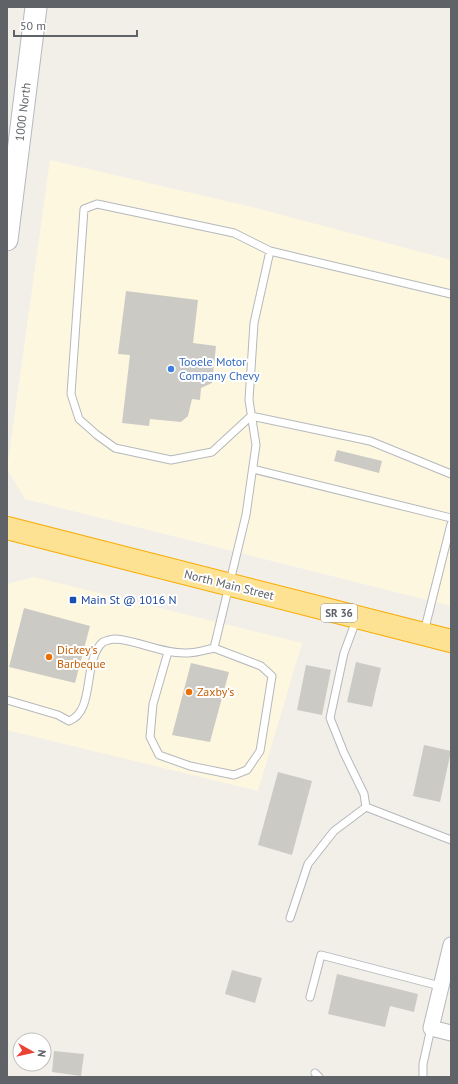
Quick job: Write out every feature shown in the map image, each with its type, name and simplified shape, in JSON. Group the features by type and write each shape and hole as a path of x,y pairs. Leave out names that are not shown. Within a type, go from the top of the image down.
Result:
{"highway":[{"name":"North Main Street","path":"7,528 451,641"}],"main road":[{"name":"1000 North","path":"7,240 10,199 36,7"}],"street":[{"path":"451,945 430,1028 451,1033"}],"lane":[{"path":"251,416 212,452 171,460 115,448 79,419 71,394 84,209 97,204 234,233 270,251 451,294"},
{"path":"214,648 246,515 253,469 256,445 249,400 254,323 270,251"},
{"path":"251,416 370,441 451,474"},
{"path":"253,469 451,518"},
{"path":"424,634 451,524"},
{"path":"357,617 344,653 330,718 344,753 364,794 366,807"},
{"path":"7,700 58,715 69,721 73,719 83,708 94,654 104,642 114,639 168,652 187,654 214,648 261,666 272,676 260,751 247,770 234,775 190,766 159,755 150,737 153,704 168,652"},
{"path":"366,807 451,840"},
{"path":"290,918 308,864 334,831 366,807"},
{"path":"310,997 321,955 440,986"},
{"path":"423,1077 423,1064 430,1028"}],"shaded area":[{"path":"50,160 260,209 451,260 451,606 25,499 7,469"},
{"path":"34,577 302,643 258,791 7,730 7,584"}],"building":[{"name":"Tooele Motor Company Chevy","path":"126,291 198,300 193,343 216,346 212,383 201,388 200,400 192,399 188,416 181,422 150,419 149,426 122,423 130,355 118,354"},
{"path":"337,450 382,461 379,473 334,461"},
{"path":"24,608 90,626 75,683 9,667"},
{"path":"356,662 381,668 372,707 347,702"},
{"path":"191,663 229,672 210,742 172,735"},
{"path":"306,665 331,670 322,715 297,710"},
{"path":"424,745 451,751 440,802 413,796"},
{"path":"278,772 312,781 292,855 258,845"},
{"path":"232,970 262,978 255,1003 225,994"},
{"path":"337,974 418,994 414,1012 390,1006 385,1027 328,1014"},
{"path":"54,1051 84,1054 81,1076 52,1072"}],"place":[{"name":"Tooele Motor Company Chevy","path":"171,369"},
{"name":"Main St @ 1016 N","path":"73,600"},
{"name":"Dickey's Barbeque","path":"49,657"},
{"name":"Zaxby's","path":"189,692"}]}
